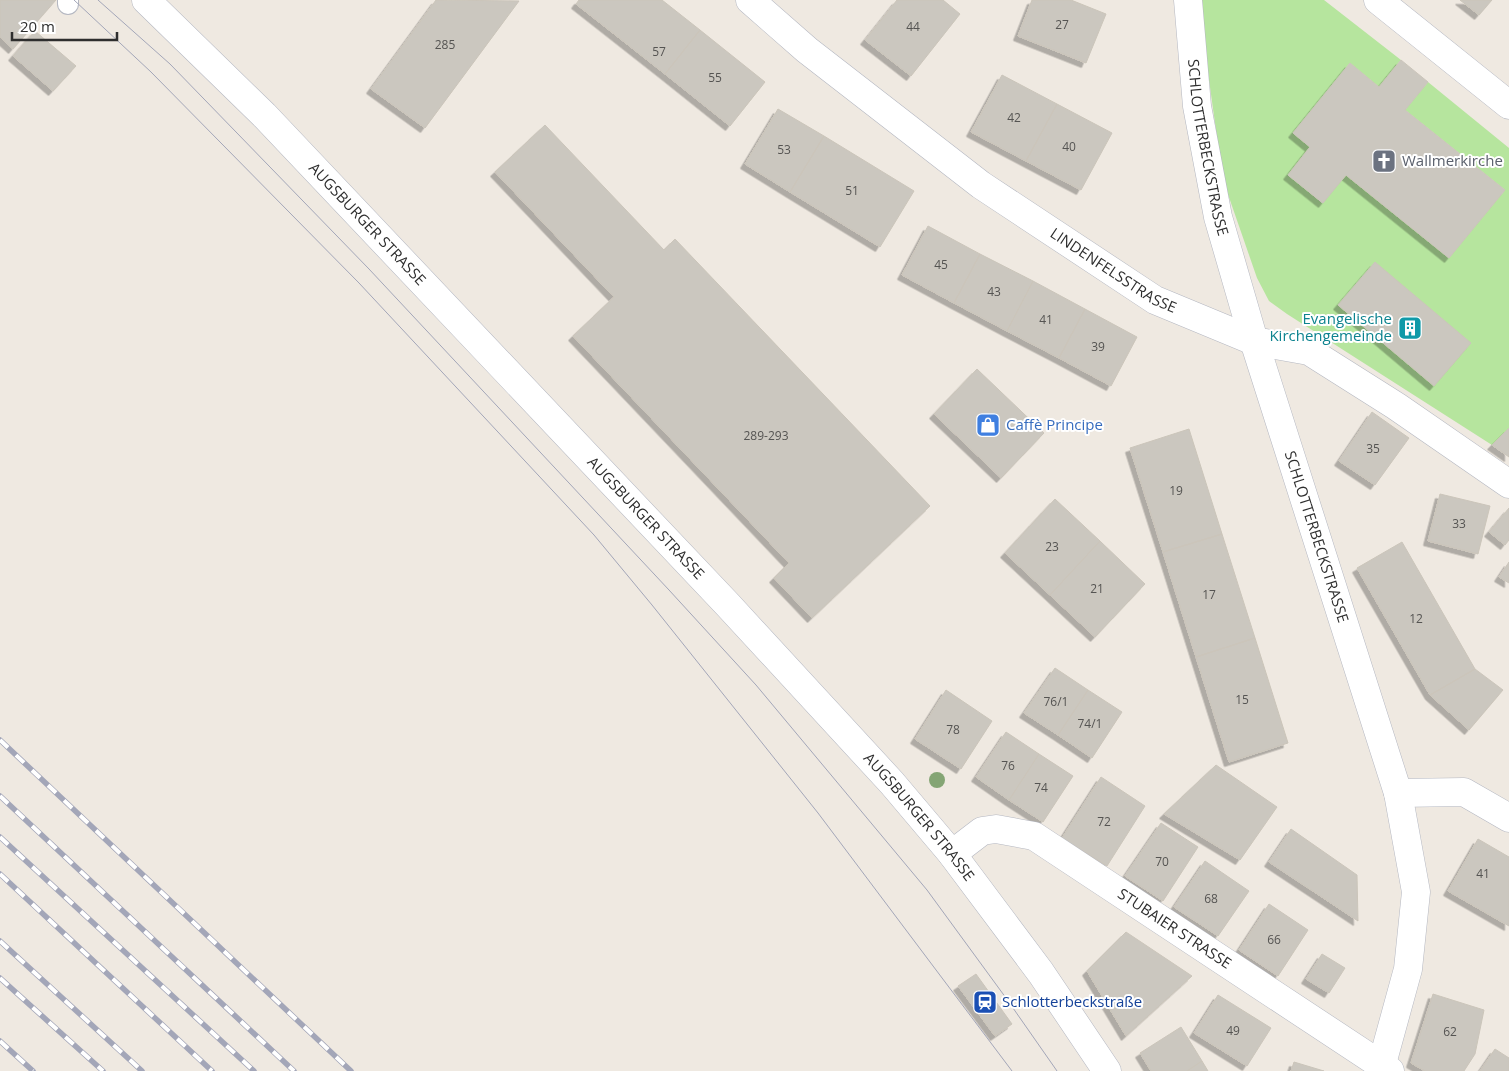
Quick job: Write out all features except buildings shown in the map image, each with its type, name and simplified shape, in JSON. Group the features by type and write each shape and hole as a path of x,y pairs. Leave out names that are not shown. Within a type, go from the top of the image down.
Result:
{"street":[{"name":"AUGSBURGER STRASSE","path":"146,0 264,115 728,605 892,783 952,854 1041,972 1106,1071"},
{"name":"LINDENFELSSTRASSE","path":"750,0 807,50 981,185 1155,300 1254,341 1309,352 1396,406 1486,470 1509,484"},
{"name":"SCHLOTTERBECKSTRASSE","path":"1188,0 1197,106 1218,217 1254,341 1398,793 1416,892 1408,969 1384,1069"},
{"path":"1378,0 1509,105"},
{"path":"1398,793 1464,792 1509,818"},
{"name":"STUBAIER STRASSE","path":"952,854 982,831 996,829 1034,836 1384,1069"}],"green space":[{"path":"1200,0 1324,0 1401,60 1379,87 1350,63 1293,133 1310,147 1288,175 1322,203 1346,175 1449,258 1505,190 1405,110 1428,82 1509,148 1509,428 1492,445 1269,301 1257,278 1223,180 1202,30"}],"tram line":[{"path":"74,0 151,72 359,283 594,535 818,813 1012,1071"},
{"path":"98,0 170,64 369,269 756,685 927,890 1057,1071"}],"railway":[{"path":"0,740 351,1071"},
{"path":"0,796 294,1071"},
{"path":"0,837 254,1071"},
{"path":"0,874 212,1071"},
{"path":"0,941 142,1071"},
{"path":"0,978 103,1071"},
{"path":"0,1041 33,1071"}],"place":[{"name":"Wallmerkirche","path":"1384,161"},
{"name":"Evangelische Kirchengemeinde","path":"1410,328"},
{"name":"Caffè Principe","path":"988,425"},
{"name":"Schlotterbeckstraße","path":"985,1002"}]}
